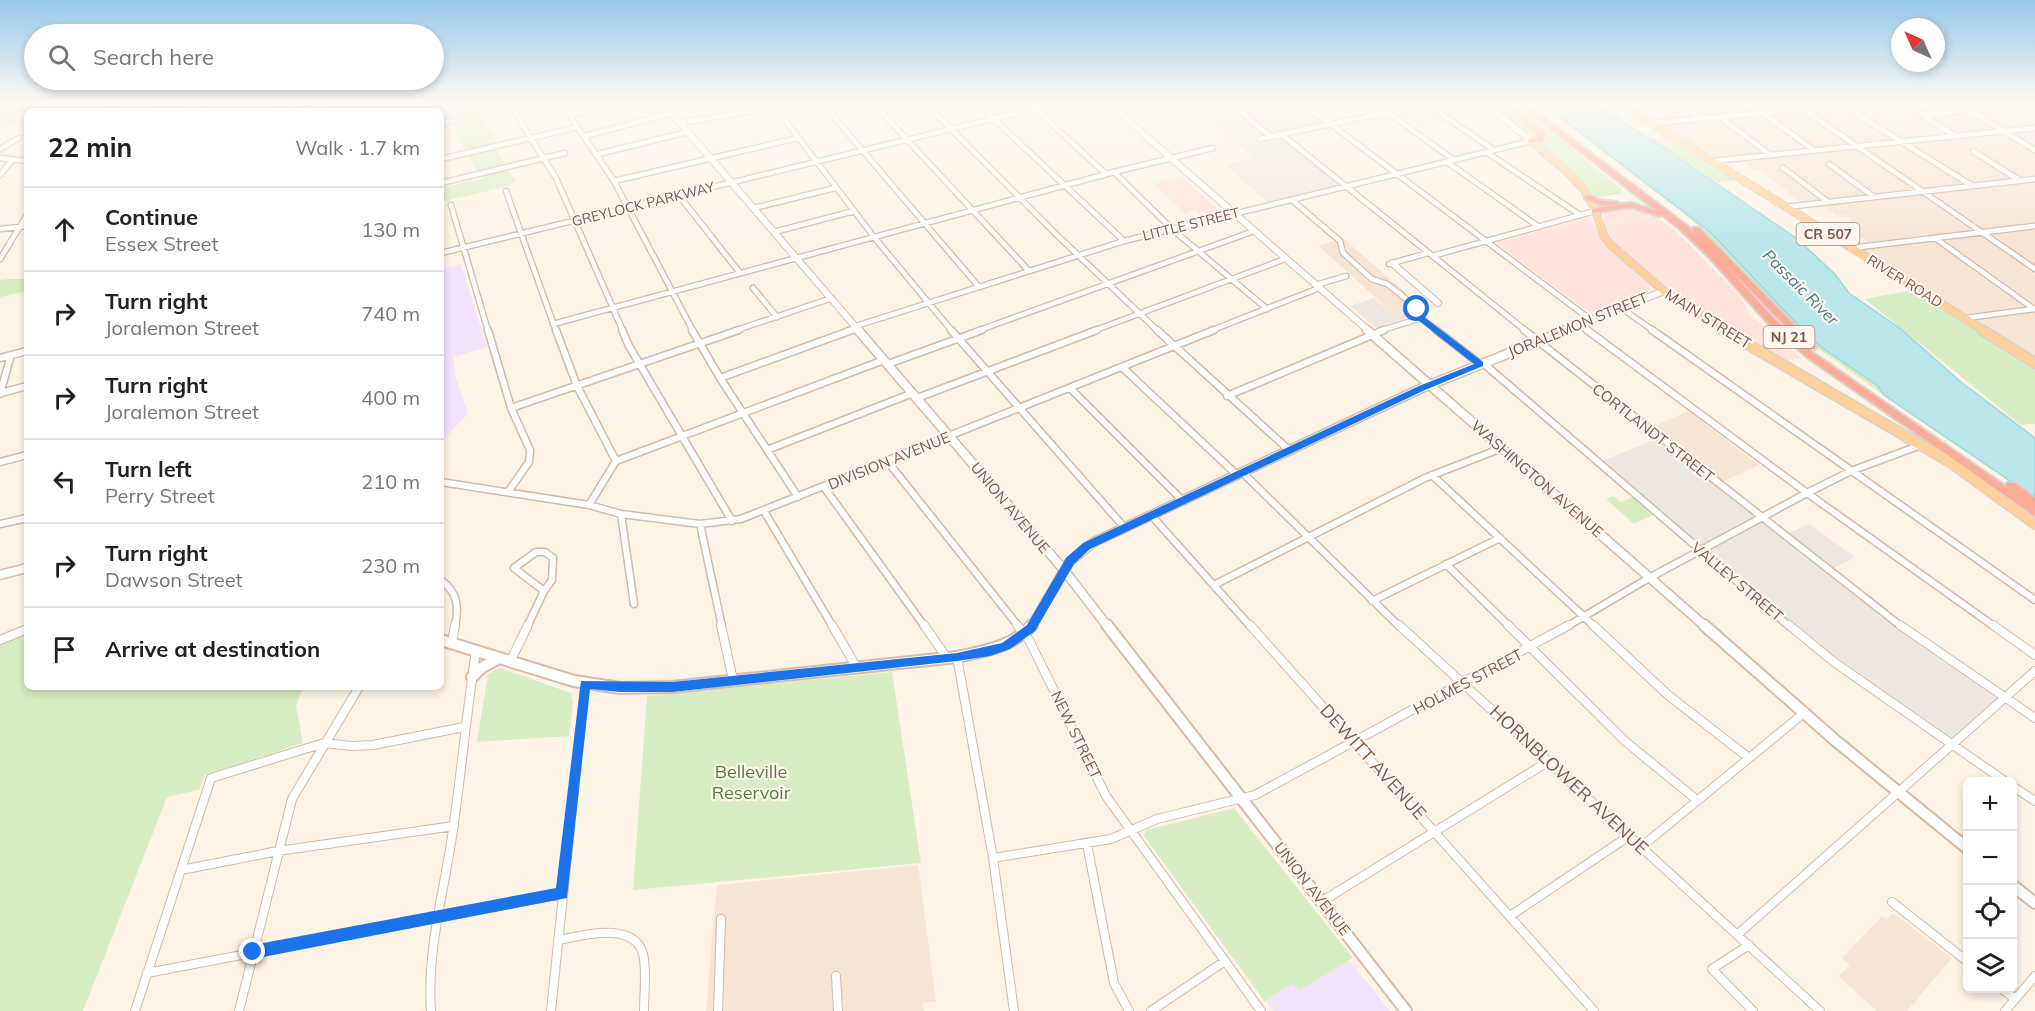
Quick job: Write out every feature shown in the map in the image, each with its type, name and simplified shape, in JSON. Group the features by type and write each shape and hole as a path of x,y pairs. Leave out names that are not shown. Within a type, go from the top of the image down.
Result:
{"highway":[{"path":"1582,151 1624,187 1626,197 1618,203 1595,211"},
{"name":"NJ 21","path":"1584,151 1672,219 1721,265 1770,320 1810,355 2035,512"},
{"name":"NJ 21","path":"1593,151 1692,226 1792,330 1818,353 2035,503"},
{"path":"1588,197 1605,204 1618,203"},
{"path":"1595,211 1626,205 1652,211 1673,223 1721,265"}],"main road":[{"name":"MAIN STREET","path":"1543,151 1564,169 1588,197 1604,236 1613,247 1664,291 1743,342 1958,468 2035,524"},
{"name":"RIVER ROAD","path":"1697,151 2035,363"}],"street":[{"path":"444,158 474,151"},
{"path":"539,151 556,178 628,346 732,521"},
{"path":"596,151 614,181 699,344 798,497"},
{"path":"598,154 609,151"},
{"name":"UNION AVENUE","path":"705,151 1064,570 1406,1011"},
{"path":"614,181 741,151"},
{"path":"808,151 874,237 1017,409 1124,527"},
{"name":"GREYLOCK PARKWAY","path":"444,250 857,151"},
{"path":"863,151 979,287"},
{"path":"918,151 1029,271"},
{"path":"973,151 1138,314 1289,450"},
{"path":"1027,151 1124,241"},
{"path":"1081,151 1106,174"},
{"name":"WASHINGTON AVENUE","path":"1163,151 1804,713 1963,845"},
{"path":"553,324 1198,151"},
{"name":"CORTLANDT STREET","path":"1302,151 1863,598 2004,699 2035,718"},
{"path":"1366,151 1591,320"},
{"path":"1442,151 1454,160"},
{"name":"LITTLE STREET","path":"720,378 857,327 1124,241 1489,151"},
{"path":"1766,151 1770,154"},
{"path":"1713,161 1802,151"},
{"path":"1865,151 2035,269"},
{"path":"1918,151 1971,186"},
{"path":"1973,151 2019,181"},
{"path":"1486,152 1580,215"},
{"path":"444,182 565,153"},
{"path":"0,158 24,161"},
{"path":"0,175 12,160"},
{"path":"1447,162 1539,227"},
{"path":"1829,164 1874,197"},
{"path":"1783,168 1828,202"},
{"path":"1114,172 1172,229 1267,309"},
{"path":"1785,207 2035,179"},
{"path":"754,208 835,188"},
{"path":"506,191 519,233 577,386 616,461"},
{"path":"678,194 740,273"},
{"name":"VALLEY STREET","path":"1292,200 1340,242 1343,253 1372,279 1387,284 1399,293 1417,309 1421,318 1481,364 1756,599 1834,662 1999,777"},
{"path":"451,205 511,408 530,450 529,462 508,492"},
{"path":"774,232 854,211"},
{"path":"1390,264 1487,241 1595,211"},
{"path":"0,259 24,220"},
{"path":"0,229 24,226"},
{"path":"1851,248 2035,226"},
{"path":"589,505 616,461 743,413 1254,231"},
{"path":"1935,238 2035,309"},
{"path":"767,450 986,372 1285,259"},
{"path":"1390,264 1438,303"},
{"name":"DIVISION AVENUE","path":"444,482 589,505 621,514 700,524 732,521 764,511 888,462 1346,276"},
{"path":"753,288 777,317"},
{"name":"JORALEMON STREET","path":"444,641 585,684 647,688 858,668 998,649 1024,634 1036,621 1064,570 1074,556 1087,546 1430,385 1664,291"},
{"path":"511,408 832,298"},
{"path":"1621,308 2035,600"},
{"path":"1966,318 2035,309"},
{"path":"1227,396 1371,334 1421,318"},
{"path":"1580,325 1806,493 2035,656"},
{"path":"0,358 24,352"},
{"path":"0,393 11,355"},
{"name":"HORNBLOWER AVENUE","path":"1123,368 1820,1011"},
{"path":"0,393 24,387"},
{"path":"1070,388 1182,500"},
{"name":"HOLMES STREET","path":"993,858 1111,839 1157,819 1255,795 1530,648 1649,578 1806,493 1851,471 1921,445"},
{"path":"1214,585 1432,475 1502,448"},
{"path":"0,462 24,456"},
{"name":"NEW STREET","path":"888,462 1034,647 1106,796 1262,1011"},
{"path":"1432,475 1668,695 1749,758"},
{"path":"824,487 952,657 993,858 1014,1011"},
{"path":"764,511 858,668"},
{"path":"621,514 634,604"},
{"name":"DEWITT AVENUE","path":"1151,515 1594,1011"},
{"path":"0,524 24,519"},
{"path":"700,524 733,680"},
{"path":"1372,600 1500,538"},
{"path":"510,662 544,591 552,580 554,572 552,558 541,551 530,555 514,568 544,591"},
{"path":"1446,564 1626,742 1697,800"},
{"path":"0,575 24,569"},
{"path":"444,582 452,588 457,596 452,643"},
{"path":"0,640 24,630"},
{"path":"431,1011 428,984 436,916 454,826 464,728 476,651"},
{"path":"472,677 481,668 499,658"},
{"path":"1737,935 2035,671"},
{"path":"551,1011 585,684"},
{"path":"239,1011 295,791 357,690"},
{"path":"1641,847 1804,713"},
{"path":"135,1011 211,778 324,743 363,746 464,728"},
{"path":"1321,902 1434,830 1549,761"},
{"path":"2017,789 2035,801"},
{"path":"181,870 278,851 454,826"},
{"path":"1510,916 1629,836"},
{"path":"1087,844 1114,983 1129,1011"},
{"path":"2017,888 2035,903"},
{"path":"147,973 436,916 562,894"},
{"path":"1892,902 1963,958"},
{"path":"718,1011 721,919"},
{"path":"558,940 611,932 638,946 643,954 644,1011"},
{"path":"1749,945 1712,969 1754,1011"},
{"path":"1151,1011 1225,961"},
{"path":"836,976 838,1011"},
{"path":"2005,1011 2035,976"},
{"path":"2007,993 2015,999"}],"shaded area":[{"path":"1245,151 1298,151 1338,185 1268,202 1225,165 1251,158"},
{"path":"1698,151 2035,151 2035,363 1851,248 1872,245 1855,232 1862,231 1845,215 1836,216 1820,203 1805,205 1760,170 1755,170 1739,158 1713,161"},
{"path":"1181,176 1222,213 1203,217 1196,209 1185,213 1153,184"},
{"path":"1626,208 1652,213 1676,231 1741,297 1749,314 1802,358 1785,361 1691,305 1618,247 1606,229 1603,214"},
{"path":"1590,217 1604,243 1650,286 1650,290 1591,314 1496,243"},
{"path":"1343,238 1426,311 1400,320 1319,246"},
{"path":"461,264 487,347 453,357 456,377 468,414 444,439 444,268"},
{"path":"1374,298 1400,320 1376,328 1350,306"},
{"path":"1688,411 1759,465 1722,482 1653,427"},
{"path":"1660,437 1784,535 1809,524 1855,557 1831,570 2005,699 1953,744 1821,649 1603,461"},
{"path":"918,865 936,1001 923,1003 924,1011 706,1011 717,885"},
{"path":"1893,913 1952,958 1907,1011 1877,1011 1838,976 1850,966 1842,958 1882,916 1887,919"},
{"path":"1349,960 1390,1011 1273,1011 1266,1002 1291,984 1300,990"}],"green space":[{"path":"483,151 498,151 506,166 477,172 468,155"},
{"path":"1543,151 1575,151 1622,189 1621,194 1596,197"},
{"path":"1602,151 1710,232 1821,347 1878,386 1884,395 1816,347 1692,220"},
{"path":"1671,151 1698,151 1741,179 1718,183"},
{"path":"507,168 516,181 504,187 444,201 444,187 483,178 482,174"},
{"path":"24,279 24,292 0,297 0,280"},
{"path":"1918,289 2035,363 2035,424 2021,425 1865,299"},
{"path":"1613,496 1621,502 1633,497 1654,514 1634,524 1606,499"},
{"path":"24,634 24,690 302,690 296,706 303,743 205,775 199,790 167,797 83,1011 0,1011 0,642"},
{"path":"500,668 571,693 573,703 569,736 477,742 488,674"},
{"name":"Belleville Reservoir","path":"892,672 921,863 633,890 647,696"},
{"path":"1234,808 1353,958 1300,990 1291,984 1265,1002 1144,836 1146,830"}],"water":[{"name":"Passaic River","path":"1605,151 1669,151 1796,238 1835,274 1849,293 1901,329 1961,382 2035,438 2035,498 1884,395 1878,386 1821,347 1710,232"}],"route":[{"path":"253,952 562,894 585,684 620,688 672,687 957,657 1006,646 1031,628 1070,561 1087,546 1422,388 1480,364 1421,318 1417,309"}]}
